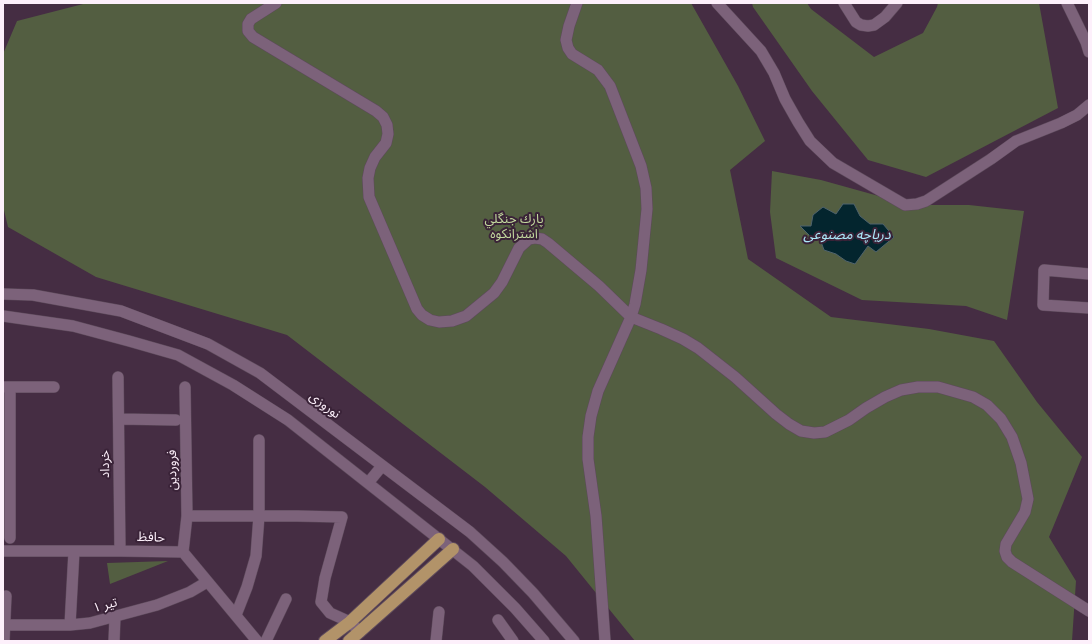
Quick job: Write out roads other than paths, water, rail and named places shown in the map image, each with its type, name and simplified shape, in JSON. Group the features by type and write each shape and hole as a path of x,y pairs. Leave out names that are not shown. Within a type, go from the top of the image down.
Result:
{"main road":[{"path":"325,641 350,622 439,539"},
{"path":"349,641 453,550"}],"street":[{"path":"276,3 251,19 248,24 248,31 253,37 376,111 387,125 388,134 386,143 370,168 368,178 369,197 417,309 422,315 430,320 439,322 452,322 466,316 494,293 502,282 519,248 529,240 535,238 542,239 599,286 631,317 661,329 698,348 735,377 776,414 801,431 814,433 825,432 843,424 866,408 901,390 918,387 938,387 974,397 987,405 1001,419 1012,437 1020,462 1028,499 1025,512 1006,544 1005,551 1007,557 1012,562 1089,611"},
{"path":"577,3 566,40 568,48 572,54 598,70 610,86 641,166 646,188 647,209 641,270 635,304 631,317 598,390 591,416 588,437 588,459 596,516 605,641"},
{"path":"717,3 761,51 774,73 785,99 810,140 833,163 905,205 917,204 926,200 991,159 1016,141 1062,123 1077,115 1089,105"},
{"path":"844,3 856,22 861,25 868,26 874,25 886,17 897,3"},
{"path":"1067,3 1086,42 1089,52"},
{"path":"1089,274 1044,270 1043,305 1089,308"},
{"name":"نوروزی","path":"3,294 33,295 121,311 208,344 260,373 470,532 503,562 533,593 574,641"},
{"path":"3,316 73,326 178,356 233,385 288,420 473,566 515,608 544,641"},
{"name":"خرداد","path":"118,377 120,551"},
{"path":"10,538 7,387 54,386"},
{"name":"فروردین","path":"183,552 187,516 185,387"},
{"path":"118,419 176,420"},
{"path":"236,615 247,587 256,556 259,516 259,440"},
{"path":"368,483 382,466"},
{"path":"187,516 342,517 325,578 321,602 330,613 350,622 360,632"},
{"name":"حافظ","path":"3,551 183,552"},
{"path":"70,625 74,551"},
{"path":"183,552 257,641"},
{"name":"تیر ۱","path":"4,625 70,625 90,623 157,605 190,592 208,582"},
{"path":"4,641 6,596"},
{"path":"266,641 286,599"},
{"path":"436,641 439,612"},
{"path":"114,641 115,617"},
{"path":"498,620 513,641"}],"water":[{"name":"دریاچه مصنوعی","path":"843,204 854,204 860,216 870,224 883,224 894,237 876,252 868,246 855,264 846,261 836,254 824,250 820,239 810,236 800,226 811,226 813,215 823,207 836,214"}],"park label":[{"name":"پارك جنگلي اشترانكوه","path":"514,226"}]}
